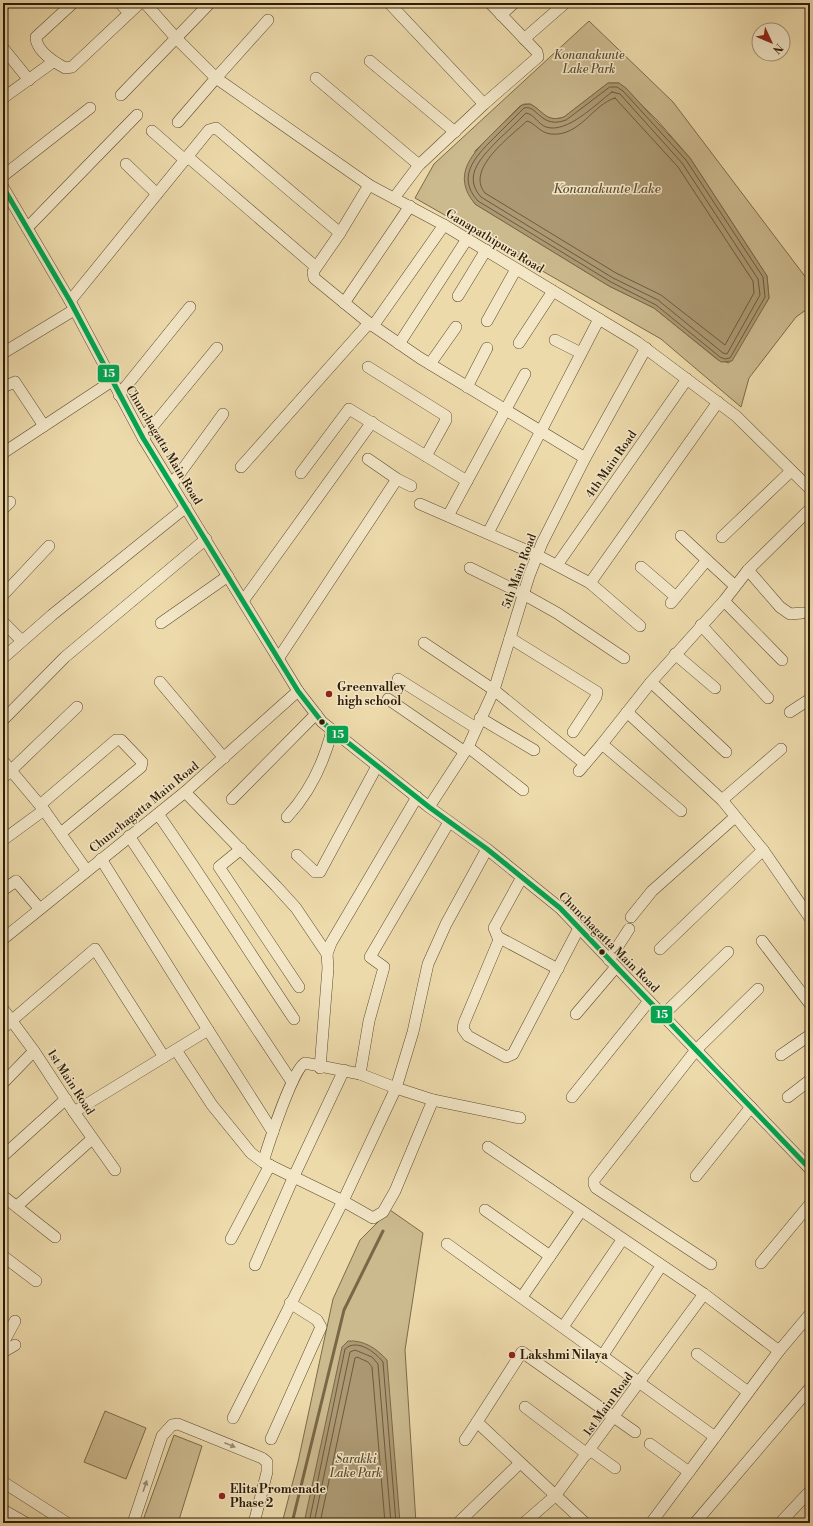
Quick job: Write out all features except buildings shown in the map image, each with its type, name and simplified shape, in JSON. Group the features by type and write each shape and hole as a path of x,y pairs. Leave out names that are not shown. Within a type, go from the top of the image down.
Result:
{"street":[{"path":"3,6 6,3"},
{"path":"73,3 36,37 37,45 53,62 65,68 72,67 140,3"},
{"path":"120,3 129,13"},
{"name":"Ganapathipura Road","path":"145,3 176,38 216,78 368,185 444,225 646,348 736,416 810,489"},
{"path":"121,95 210,3"},
{"path":"389,3 484,104"},
{"path":"394,198 419,165 484,104 538,57 537,52 490,3"},
{"path":"501,15 514,3"},
{"path":"524,39 564,4"},
{"path":"178,122 268,20"},
{"path":"3,48 29,80"},
{"path":"370,61 455,132"},
{"path":"3,84 6,96 53,62"},
{"path":"316,78 419,165"},
{"path":"3,176 90,108"},
{"path":"27,228 137,115"},
{"path":"3,352 72,306 209,130 216,128 340,233"},
{"path":"152,131 316,267"},
{"path":"126,164 158,194"},
{"path":"368,185 340,233 313,272 314,278 371,325 398,344 506,412 585,458"},
{"name":"Chunchagatta Main Road","path":"3,188 72,306 143,438 298,691 322,722 429,807 487,849 560,908 810,1169"},
{"path":"344,303 410,206"},
{"path":"241,467 371,325 444,225"},
{"path":"398,344 466,239"},
{"path":"458,296 486,250"},
{"path":"488,321 516,269"},
{"path":"519,343 553,291"},
{"path":"119,395 190,307"},
{"path":"488,533 599,319"},
{"path":"430,364 456,327"},
{"path":"555,340 581,353"},
{"path":"143,438 217,348"},
{"path":"467,387 487,348"},
{"name":"5th Main Road","path":"429,807 467,750 494,690 537,555 585,458 646,348"},
{"path":"368,368 446,416 446,420 426,456"},
{"path":"448,516 526,374"},
{"name":"4th Main Road","path":"557,565 687,379"},
{"path":"3,453 112,381"},
{"path":"3,387 15,382 44,426"},
{"path":"590,583 718,402"},
{"path":"301,473 349,408 467,481"},
{"path":"172,484 223,414"},
{"path":"243,601 372,422"},
{"path":"368,459 397,479 411,486"},
{"path":"722,537 792,471"},
{"path":"278,659 397,479"},
{"path":"420,504 537,555 590,583 640,626"},
{"path":"3,658 186,507"},
{"path":"424,643 494,690 582,768 651,682 724,601 748,570 810,509"},
{"path":"681,536 735,586"},
{"path":"3,720 65,657 206,539"},
{"path":"3,594 50,546"},
{"path":"641,567 674,600 708,560"},
{"path":"470,568 524,594 557,613 624,658"},
{"path":"748,570 790,614 802,613"},
{"path":"161,623 228,576"},
{"path":"724,601 782,660"},
{"path":"3,622 22,641"},
{"path":"701,625 768,698"},
{"path":"510,638 597,692 596,697 573,732"},
{"path":"675,654 716,688"},
{"path":"398,679 478,723 534,750"},
{"path":"160,682 224,758"},
{"path":"651,682 726,752"},
{"name":"Chunchagatta Main Road","path":"3,939 185,792 298,691"},
{"path":"388,699 467,750 523,790"},
{"path":"790,712 810,699"},
{"path":"7,774 77,707"},
{"path":"627,712 722,800 763,850 810,918"},
{"path":"232,799 316,714"},
{"path":"287,817 301,800 320,768 332,730"},
{"path":"3,840 116,740 121,740 142,762 141,767 61,833"},
{"path":"602,744 680,811"},
{"path":"722,800 781,749"},
{"path":"3,762 7,774 42,807 87,871"},
{"path":"297,855 316,872 320,872 377,766"},
{"path":"185,792 296,908 327,954"},
{"path":"320,1068 328,968 327,954 331,943 417,797"},
{"path":"158,814 205,882 248,952 294,1019"},
{"path":"631,917 652,891 735,817"},
{"path":"360,1074 369,1021 384,967 370,957 449,822"},
{"path":"129,836 292,1082"},
{"path":"241,849 220,867 299,987"},
{"path":"234,1418 290,1303 343,1201 396,1088 414,1032 428,964 446,924 487,849"},
{"path":"660,949 763,850"},
{"path":"101,859 273,1132"},
{"path":"522,877 494,928 499,940 463,1029 468,1036 506,1057 513,1054 579,928"},
{"path":"3,890 17,881 40,908"},
{"path":"576,1014 613,963 629,928"},
{"path":"498,937 558,969"},
{"path":"762,940 810,1004"},
{"path":"7,1024 95,949 164,1057"},
{"path":"663,1015 728,952"},
{"path":"711,1264 596,1188 594,1180 696,1050 758,989"},
{"path":"572,1096 649,1002"},
{"name":"1st Main Road","path":"3,1009 7,1024 34,1051 92,1139 115,1170"},
{"path":"74,1112 208,1030"},
{"path":"781,1055 809,1039"},
{"path":"176,1050 212,1105 251,1152 266,1163 343,1201 373,1218 383,1212 395,1191 433,1100"},
{"path":"3,1083 34,1051"},
{"path":"231,1239 266,1163 273,1132 292,1082 302,1064 308,1064 320,1068 344,1070 360,1074 433,1100 520,1118"},
{"path":"255,1265 294,1176 344,1070"},
{"path":"788,1097 810,1080"},
{"path":"3,1156 66,1099"},
{"path":"696,1176 751,1107"},
{"path":"17,1206 92,1139"},
{"path":"488,1147 622,1240 704,1294 779,1351"},
{"path":"3,1196 55,1237"},
{"path":"761,1263 810,1204"},
{"path":"484,1210 550,1256"},
{"path":"522,1297 581,1211"},
{"path":"563,1327 622,1240"},
{"path":"447,1244 716,1436"},
{"path":"3,1256 36,1282"},
{"path":"603,1355 661,1266"},
{"name":"1st Main Road","path":"524,1523 555,1496 641,1382 704,1294"},
{"path":"271,1439 321,1327 317,1320 290,1303"},
{"path":"651,1523 779,1351 810,1314"},
{"path":"3,1343 15,1322"},
{"path":"3,1352 15,1345"},
{"path":"465,1440 522,1352 635,1432"},
{"path":"697,1354 748,1392"},
{"path":"695,1523 810,1388"},
{"path":"525,1407 589,1452 615,1468"},
{"path":"477,1422 585,1523"},
{"path":"133,1523 162,1436 172,1425 178,1424 262,1458 267,1462 267,1472 254,1523"},
{"path":"650,1444 689,1472"},
{"path":"458,1523 520,1463"},
{"path":"3,1482 67,1523"},
{"path":"780,1523 810,1491"},
{"path":"3,1510 26,1523"}],"green space":[{"name":"Konanakunte Lake Park","path":"589,21 673,102 810,283 810,307 796,317 749,378 741,407 661,339 415,198 434,164","holes":["608,83 619,83 658,121 690,158 767,276 769,298 729,363 718,360 654,308 609,286 475,204 475,151 520,106 530,104 549,117 564,117"]},
{"name":"Sarakki Lake Park","path":"390,1210 423,1233 405,1350 416,1523 282,1523 298,1462 333,1299 360,1240"},
{"path":"105,1411 146,1428 126,1479 84,1462"},
{"path":"174,1435 202,1446 178,1523 142,1523"}],"water":[{"name":"Konanakunte Lake","path":"608,83 619,83 626,88 690,158 767,276 769,298 732,361 721,362 654,308 609,286 475,204 468,193 465,184 465,174 472,157 485,141 522,105 530,104 549,117 564,117"},
{"path":"348,1341 364,1343 379,1352 387,1360 400,1523 304,1523 342,1347"}],"waterway":[{"path":"292,1523 344,1310 383,1231"}],"transit line":[{"name":"15","path":"3,187 70,301 143,438 298,691 322,722 429,807 487,849 560,908 810,1169"}],"place":[{"name":"Greenvalley high school","path":"329,694"},
{"name":"Lakshmi Nilaya","path":"512,1355"},
{"name":"Elita Promenade Phase 2","path":"222,1496"}]}
